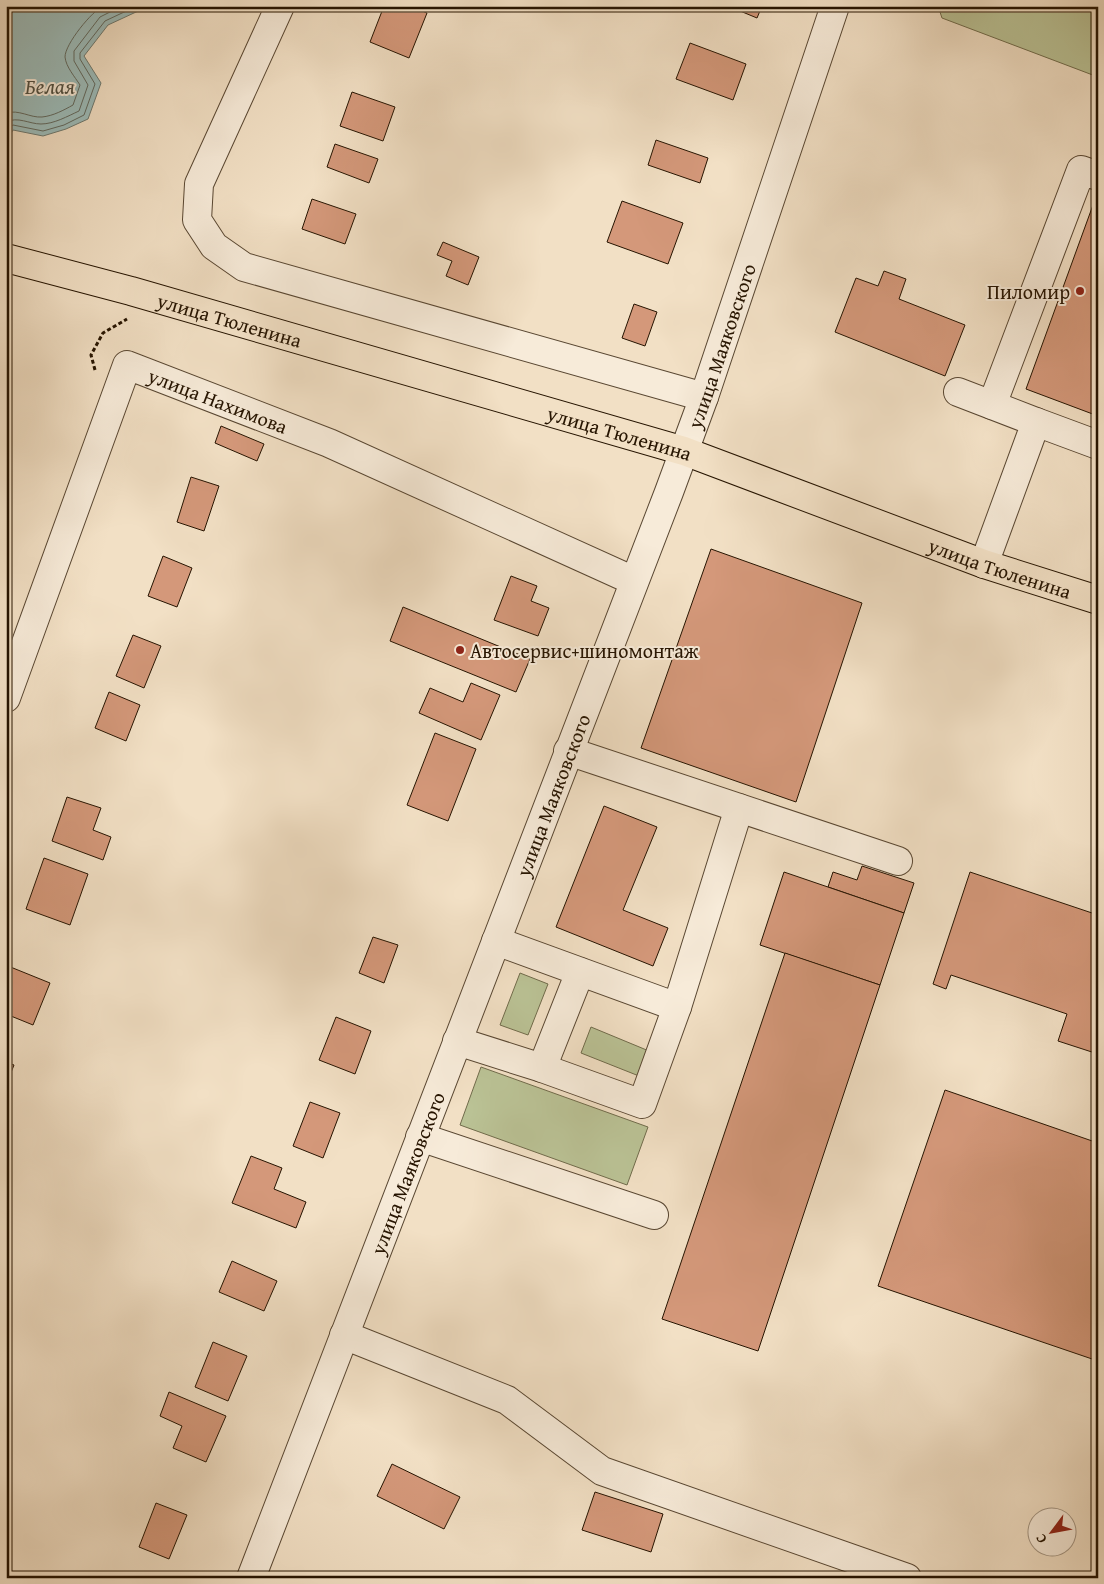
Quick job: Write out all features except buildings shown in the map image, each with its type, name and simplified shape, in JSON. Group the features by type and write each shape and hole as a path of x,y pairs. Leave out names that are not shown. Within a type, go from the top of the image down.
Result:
{"main road":[{"name":"улица Тюленина","path":"6,258 131,291 684,451 984,564 1098,600"}],"street":[{"path":"280,6 199,184 197,220 214,246 244,267 704,397"},
{"name":"улица Маяковского","path":"251,1578 684,451 704,397 835,6"},
{"path":"992,405 1081,170 1098,176"},
{"name":"улица Нахимова","path":"6,698 127,365 328,443 634,581"},
{"path":"958,392 1098,445"},
{"path":"984,564 1036,422"},
{"path":"568,751 898,861"},
{"path":"457,1042 542,1068 642,1104 677,1007 739,808"},
{"path":"496,941 677,1007"},
{"path":"542,1068 580,972"},
{"path":"420,1137 654,1215"},
{"path":"344,1335 507,1400 602,1471 907,1578"}],"green space":[{"path":"938,6 1098,6 1098,77 942,18"},
{"path":"520,973 548,984 528,1035 500,1025"},
{"path":"591,1027 649,1051 639,1076 581,1053"},
{"path":"481,1067 648,1127 627,1185 460,1125"}],"water":[{"name":"Белая","path":"6,6 149,6 108,25 84,56 101,83 88,119 66,129 43,136 13,130 6,142"}],"place":[{"name":"Пиломир","path":"1080,291"},
{"name":"Автосервис+шиномонтаж","path":"460,650"}]}
